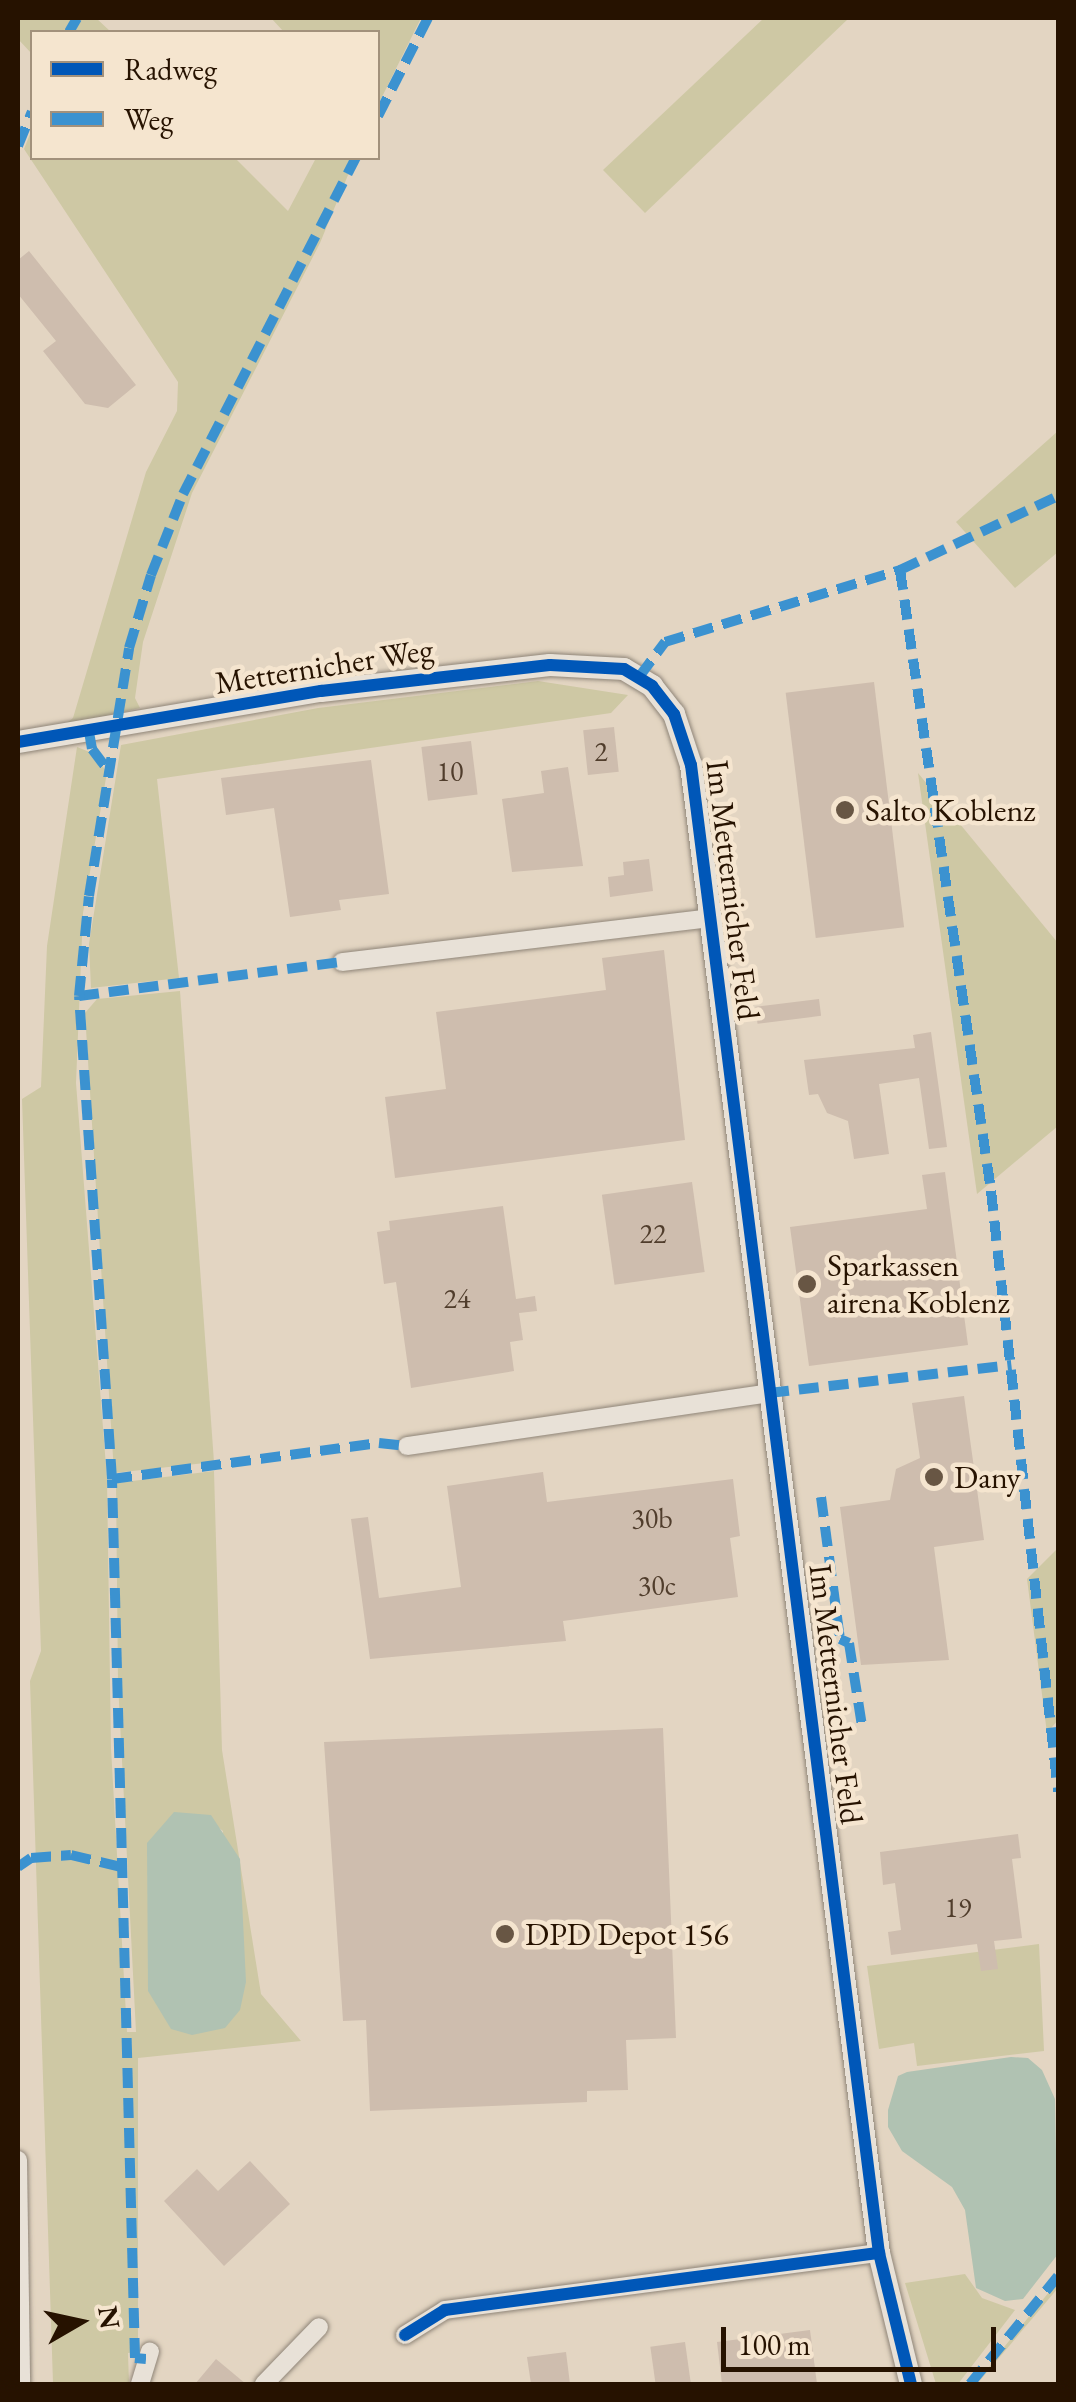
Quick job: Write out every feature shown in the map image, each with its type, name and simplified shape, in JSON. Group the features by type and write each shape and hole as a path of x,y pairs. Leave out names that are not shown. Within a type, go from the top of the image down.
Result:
{"street":[{"name":"Metternicher Weg","path":"18,742 458,674 596,664 639,677"},
{"name":"Im Metternicher Feld","path":"639,677 663,698 686,745 878,2253 911,2384"},
{"name":"Im Metternicher Feld","path":"342,962 708,918"},
{"path":"406,1446 769,1393"},
{"path":"18,2160 21,2384"},
{"path":"405,2335 445,2310 878,2253"},
{"path":"264,2384 319,2327"},
{"path":"140,2384 150,2351"}],"shaded area":[{"path":"18,18 96,18 109,30 30,30 30,52 18,39"},
{"path":"271,18 421,18 380,101 380,30 282,30"},
{"path":"764,18 849,18 645,213 603,170"},
{"path":"30,134 30,158 24,149"},
{"path":"31,160 237,160 288,211 315,160 354,160 320,243 192,493 143,642 135,698 140,708 63,726 73,718 146,472 177,411 178,382"},
{"path":"1058,431 1058,552 1015,588 956,522"},
{"path":"538,681 628,695 611,713 157,779 179,978 91,988 89,944 121,745 318,708"},
{"path":"77,747 92,753 107,772 83,913 76,1083 107,1479 111,1748 127,2032 136,2032 118,1683 116,1483 214,1471 222,1750 261,1994 301,2041 138,2058 138,2352 128,2353 129,2384 34,2384 53,2383 30,1681 41,1651 22,1099 41,1087 47,946","holes":["214,1824 223,1831 192,2035"]},
{"path":"918,773 1058,943 1058,1126 977,1194"},
{"path":"180,991 214,1462 114,1473 85,1013 97,999"},
{"path":"1058,1548 1058,1720 1047,1733 1027,1579"},
{"path":"174,1812 211,1815 240,1859 246,1982 240,2010 225,2028 192,2035 171,2029 148,1991 147,1843"},
{"path":"1039,1944 1044,2051 917,2066 914,2043 879,2049 867,1966"},
{"path":"1028,2058 1042,2070 1055,2099 1058,2254 1023,2299 1005,2301 976,2288 965,2210 952,2187 902,2151 888,2127 888,2110 898,2076 907,2072"},
{"path":"965,2274 982,2298 1015,2310 958,2384 936,2384 905,2283"},
{"path":"1058,2281 1058,2288 977,2384 1000,2352"}],"building":[{"path":"29,251 136,385 108,408 85,404 43,351 56,341 18,294 18,260"},
{"name":"Salto Koblenz","path":"874,682 904,927 816,938 786,693"},
{"path":"614,727 619,772 588,775 583,730"},
{"path":"471,741 478,795 428,801 421,747"},
{"path":"371,760 389,894 339,900 341,910 290,917 274,808 226,815 221,778"},
{"path":"568,767 583,866 512,872 502,799 544,793 541,771"},
{"path":"649,859 653,891 610,897 608,877 624,875 623,862"},
{"path":"664,950 685,1140 395,1178 385,1097 446,1089 436,1012 606,990 602,958"},
{"path":"819,999 821,1016 758,1024 755,1007"},
{"path":"931,1032 947,1147 929,1149 919,1078 879,1084 889,1154 854,1159 848,1121 827,1113 818,1094 809,1095 804,1060 915,1048 913,1035"},
{"path":"945,1172 968,1345 809,1366 790,1227 927,1209 922,1175"},
{"path":"692,1182 705,1272 615,1285 602,1195"},
{"path":"503,1206 516,1299 535,1296 537,1311 519,1313 523,1340 510,1342 514,1371 411,1388 396,1282 384,1284 377,1232 390,1230 389,1221"},
{"path":"964,1396 984,1540 934,1547 949,1660 861,1665 840,1507 890,1500 896,1469 920,1458 912,1403"},
{"path":"543,1472 547,1502 733,1479 740,1536 730,1538 738,1597 563,1621 566,1641 370,1659 351,1519 368,1517 379,1598 461,1587 447,1486"},
{"name":"DPD Depot 156","path":"663,1728 676,2038 626,2040 628,2090 587,2091 587,2102 370,2111 366,2020 343,2021 324,1742"},
{"path":"1018,1834 1021,1858 1012,1859 1022,1938 994,1941 998,1969 981,1971 977,1944 891,1955 888,1932 901,1930 895,1883 883,1885 880,1852"},
{"path":"250,2161 290,2204 224,2266 164,2201 197,2169 218,2191"},
{"path":"810,2330 817,2384 722,2384 717,2342"},
{"path":"685,2342 691,2384 656,2384 650,2347"},
{"path":"566,2352 570,2384 531,2384 527,2357"},
{"path":"216,2359 246,2384 195,2384"}],"marked path":[{"path":"70,30 77,18"},
{"path":"380,112 428,18"},
{"path":"18,146 30,117"},
{"path":"146,2359 135,2358 112,1479 79,996 89,896 129,648 151,575 183,494 355,160"},
{"path":"639,677 665,642 900,570 1058,496"},
{"path":"900,570 991,1191 1058,1791"},
{"path":"89,732 92,749 110,773"},
{"path":"79,996 342,962"},
{"path":"769,1393 1011,1365"},
{"path":"112,1479 379,1443 407,1446"},
{"path":"821,1497 840,1639 849,1643 862,1726"},
{"path":"18,1867 31,1858 71,1855 121,1867"},
{"path":"970,2384 1058,2276"}],"cycle path":[{"path":"18,742 321,691 550,665 624,669 652,686 674,714 691,765 879,2253 911,2384"},
{"path":"405,2335 445,2310 879,2253"}],"place":[{"name":"Salto Koblenz","path":"845,810"},
{"name":"Sparkassen airena Koblenz","path":"807,1284"},
{"name":"Dany","path":"934,1477"},
{"name":"DPD Depot 156","path":"505,1934"}]}
